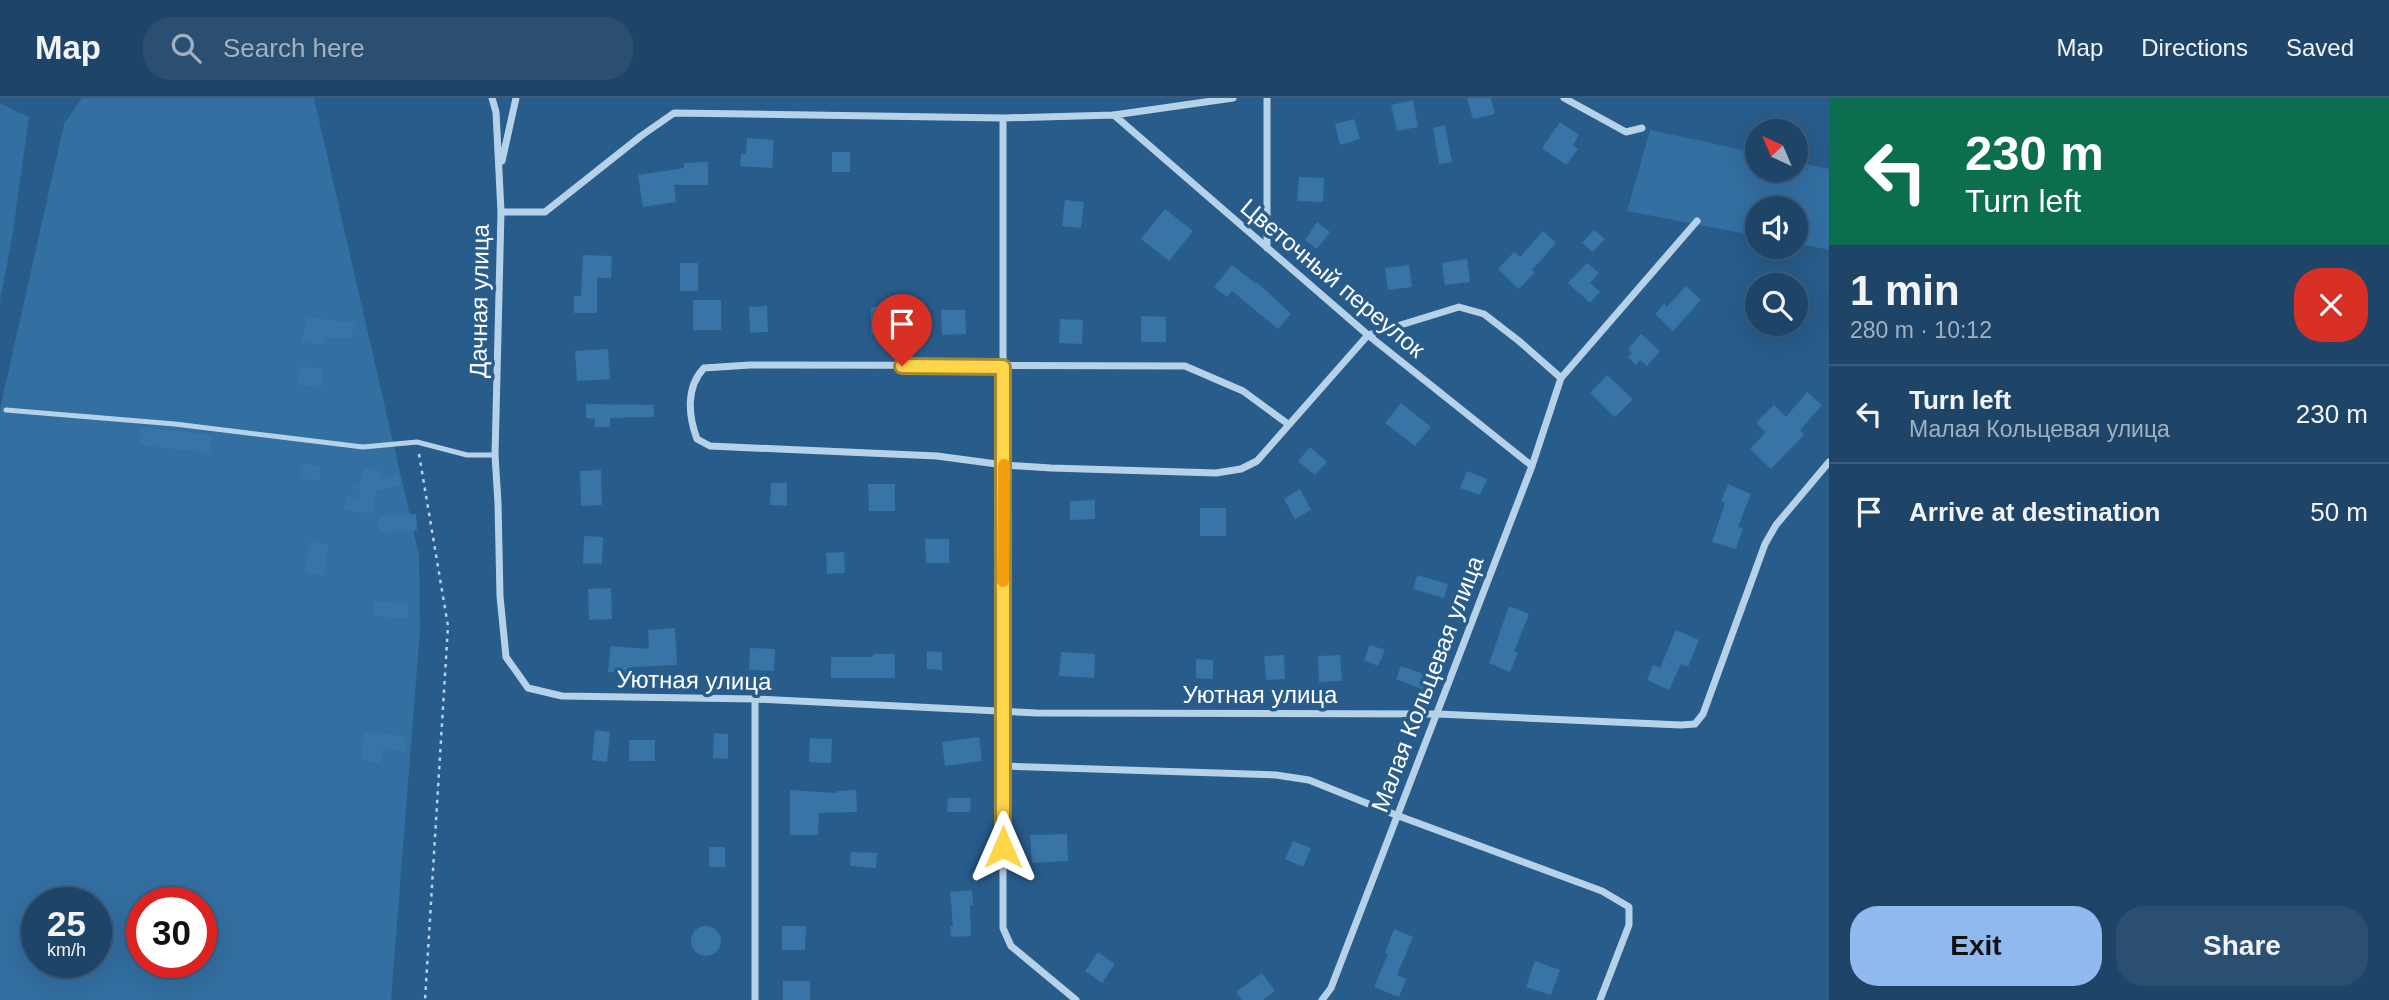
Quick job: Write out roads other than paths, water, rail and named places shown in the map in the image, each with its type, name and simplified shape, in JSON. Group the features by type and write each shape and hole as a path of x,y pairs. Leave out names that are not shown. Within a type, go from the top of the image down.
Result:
{"street":[{"path":"492,98 496,113 500,212"},
{"path":"500,172 516,98"},
{"name":"Дачная улица","path":"528,688 506,657 500,596 495,455 500,212 545,212 674,113 1003,118 1114,114 1233,98"},
{"path":"1267,98 1267,248"},
{"path":"1564,98 1626,132 1642,128"},
{"name":"Цветочный переулок","path":"1114,114 1368,335 1532,466"},
{"path":"1003,118 1003,928 1011,946 1076,1000"},
{"name":"Малая Кольцевая улица","path":"1322,1000 1331,988 1396,815 1438,714 1532,466 1561,378 1697,222"},
{"path":"1288,424 1243,391 1185,366 717,366 704,368 695,378 691,393 692,424 696,439 710,446 937,456 1004,465 1216,474 1241,469 1257,461 1368,335 1459,307 1484,314 1561,378"},
{"name":"Уютная улица","path":"528,688 562,696 755,699 1003,711 1438,714 1695,724 1703,714 1765,544 1776,525 1829,462"},
{"path":"755,699 755,1000"},
{"path":"1003,766 1276,775 1309,780 1602,891 1629,907 1629,925 1600,1000"}],"lane":[{"path":"6,410 175,424 363,447 417,442 467,455 495,455"}]}
